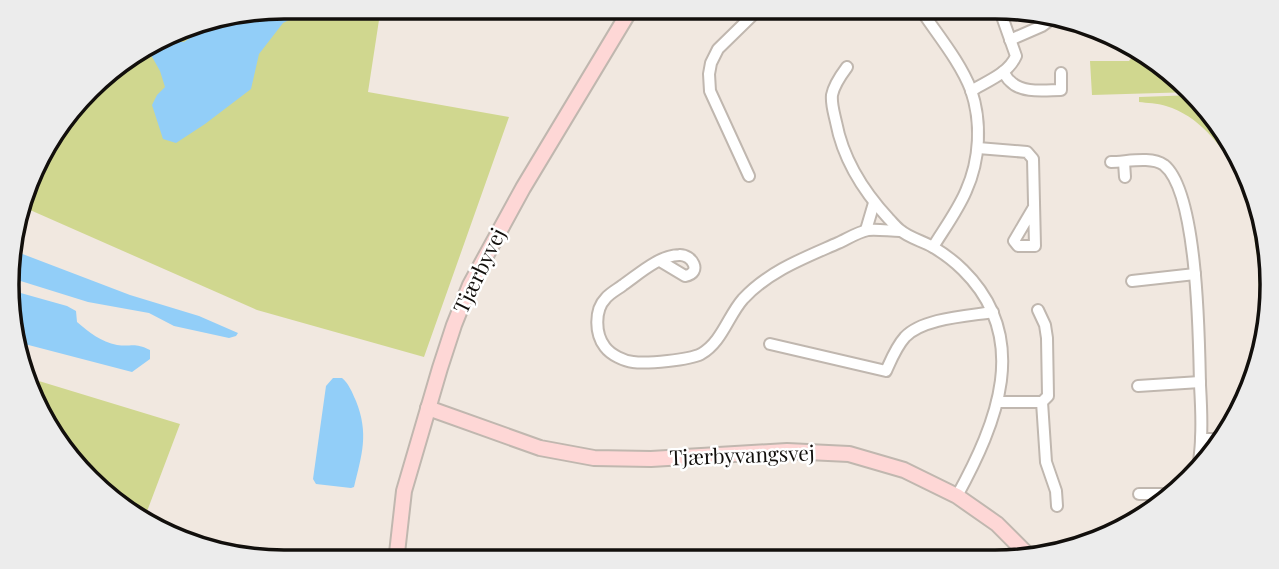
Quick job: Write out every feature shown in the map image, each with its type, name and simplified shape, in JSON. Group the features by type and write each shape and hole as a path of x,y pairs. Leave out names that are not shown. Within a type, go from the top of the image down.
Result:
{"street":[{"name":"Tjærbyvej","path":"397,550 404,491 454,325 470,285 518,197 625,19"},
{"path":"748,19 718,48 709,74 710,90 749,176"},
{"path":"927,19 971,91 978,126 974,171 966,192 933,247"},
{"path":"971,91 1003,72 1016,56 1003,19"},
{"path":"1010,40 1045,24"},
{"path":"847,67 832,94 836,127 855,176 874,203 900,231 933,247 962,269 980,289 993,312 1001,338 1003,363 997,401 988,433 957,496"},
{"path":"1003,72 1016,86 1035,90 1061,90 1061,73"},
{"path":"978,148 1027,152 1033,159 1034,207"},
{"path":"1111,162 1151,160 1162,164 1172,174 1182,196 1195,274 1199,327 1200,452"},
{"path":"1124,162 1125,177"},
{"path":"866,230 874,203"},
{"path":"660,261 605,299 597,315 598,332 605,347 616,356 633,362 685,360 702,354 714,344 742,300 787,265 866,230 900,231"},
{"path":"1132,281 1195,274"},
{"path":"997,401 1042,402 1048,396 1047,338 1038,310"},
{"path":"770,344 886,371 905,337 919,327 993,312"},
{"path":"1138,386 1200,382"},
{"path":"1042,402 1045,462 1056,491 1057,506"},
{"name":"Tjærbyvangsvej","path":"428,408 540,448 594,458 650,459 787,451 849,454 904,470 957,496 997,524 1020,548"},
{"path":"1201,439 1210,439"},
{"path":"1139,495 1157,494"}],"green space":[{"path":"418,19 379,20 368,92 509,117 424,357 257,310 30,210 39,183 55,152 85,110 123,74 152,55 199,33 233,24 267,20"},
{"path":"1132,58 1142,64 1177,92 1092,95 1090,61 1129,61"},
{"path":"1180,96 1205,123 1225,154 1208,132 1189,117 1166,106 1139,102 1139,97"},
{"path":"1251,216 1259,267 1259,302 1258,264"},
{"path":"37,380 180,424 147,511 110,484 74,446 55,417"}],"water":[{"path":"291,19 283,23 259,54 251,89 176,143 163,139 152,105 165,87 151,55 178,42 184,42 199,33 233,24"},
{"path":"22,254 130,295 199,316 238,333 229,338 174,326 149,313 88,302 19,281"},
{"path":"19,293 76,311 77,322 106,342 136,345 150,350 150,359 132,372 26,344"},
{"path":"333,378 342,378 348,386 356,401 362,424 362,454 354,487 351,488 316,484 313,479 326,386"}]}
